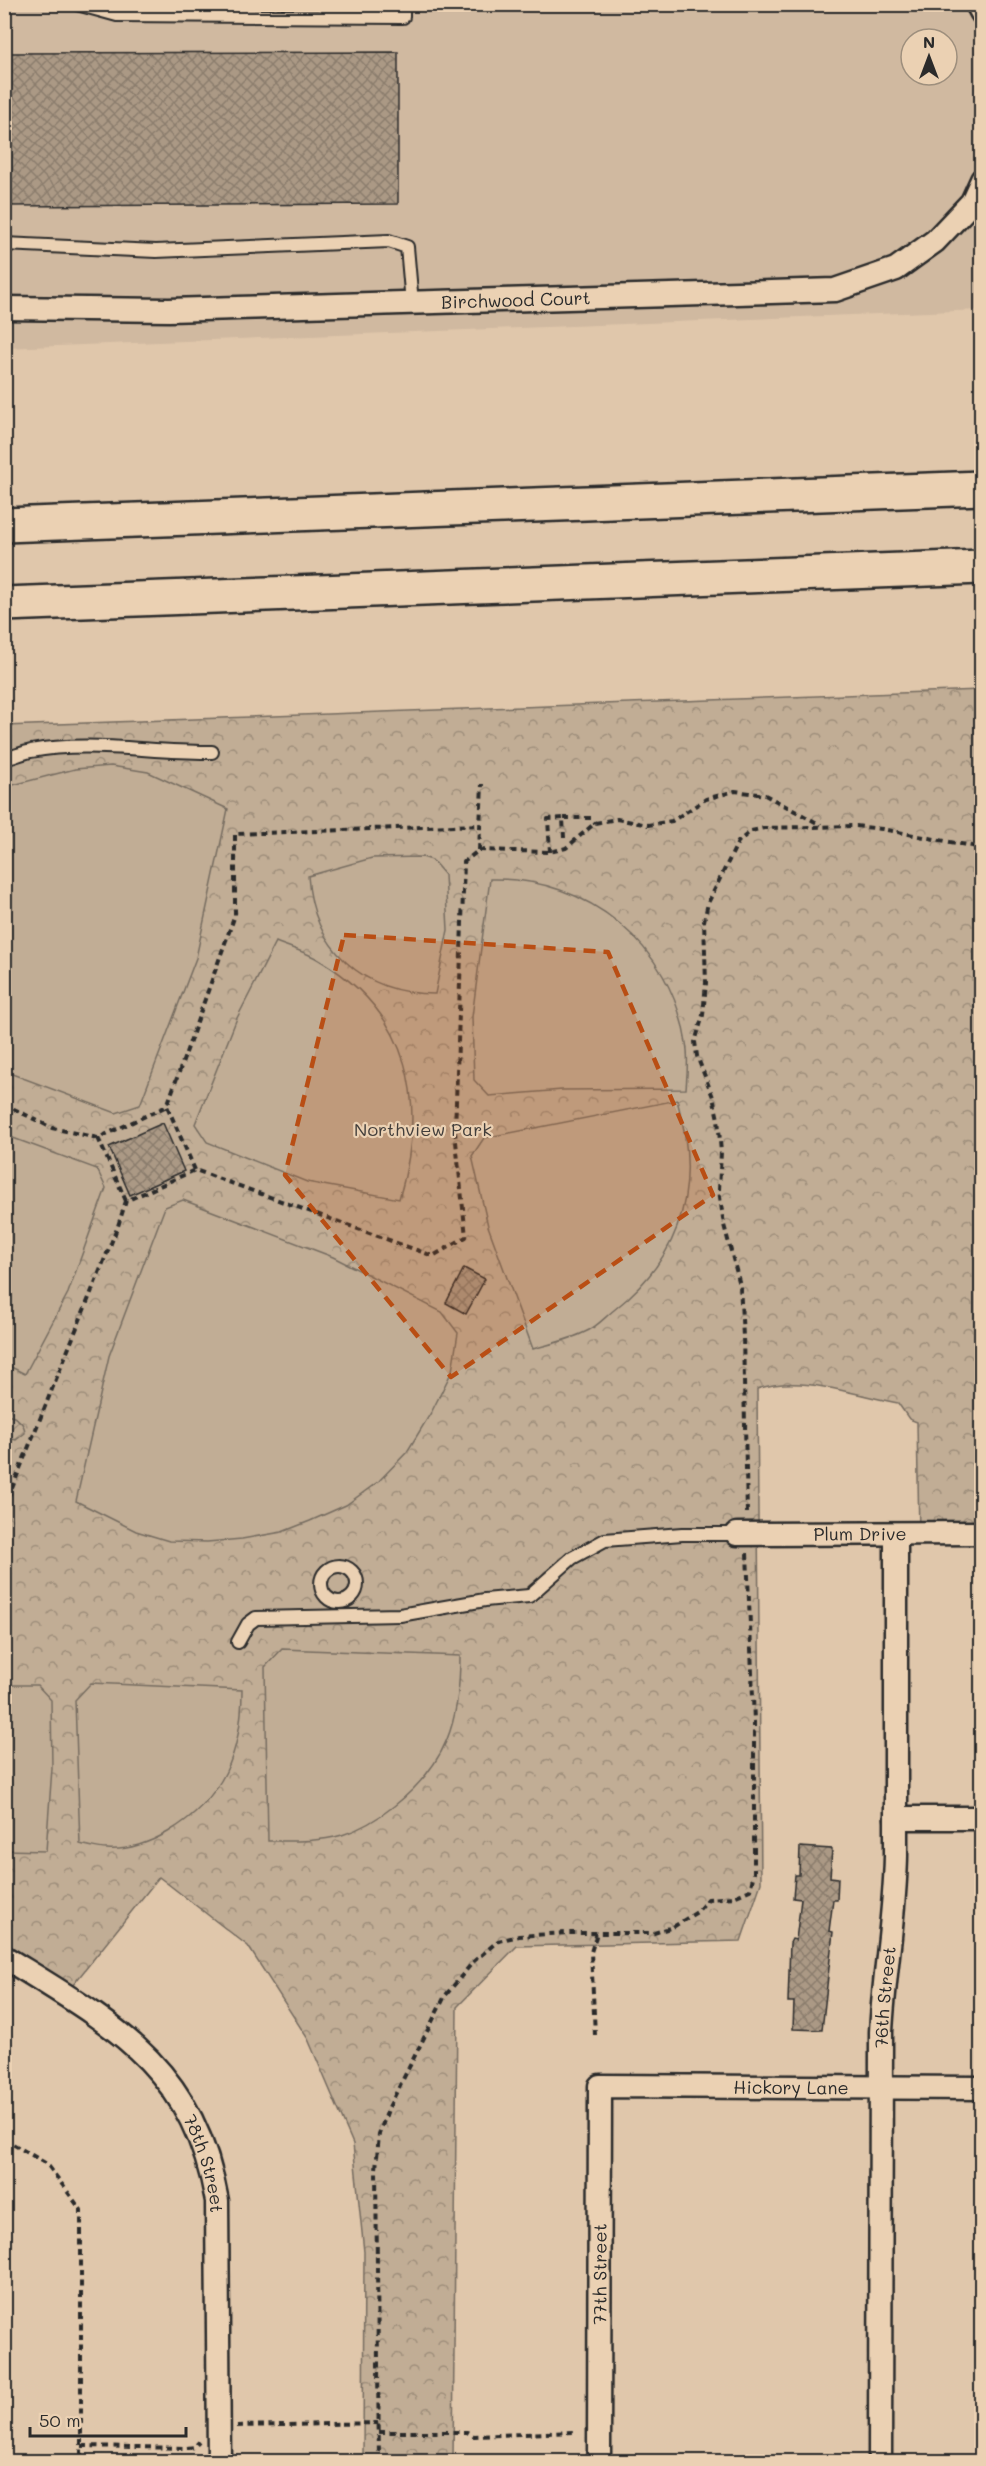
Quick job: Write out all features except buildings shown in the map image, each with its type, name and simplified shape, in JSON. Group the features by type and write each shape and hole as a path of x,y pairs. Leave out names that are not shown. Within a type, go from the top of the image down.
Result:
{"highway":[{"path":"4,525 981,488"},
{"path":"4,604 981,567"}],"street":[{"path":"977,4 981,13"},
{"name":"Birchwood Court","path":"4,308 170,310 835,290 896,269 935,241 972,202 981,180"},
{"name":"Plum Drive","path":"742,1534 981,1533"},
{"name":"76th Street","path":"880,2462 883,1991 896,1890 896,1534"},
{"path":"897,1818 981,1818"},
{"name":"78th Street","path":"4,1957 110,2024 142,2052 182,2101 195,2125 212,2175 217,2201 219,2443"},
{"name":"Hickory Lane","path":"600,2086 981,2088"},
{"name":"77th Street","path":"599,2462 600,2086"}],"lane":[{"path":"77,4 118,10 403,17 403,4"},
{"path":"4,244 156,251 389,241 407,247 412,303"},
{"path":"4,759 31,751 90,747 180,753 212,752"},
{"path":"238,1642 248,1624 256,1618 339,1608 400,1615 485,1600 529,1596 572,1558 605,1540 682,1534 742,1534"}],"path":[{"path":"478,850 482,784"},
{"path":"126,1201 195,1170 433,1256 466,1237 456,1120 464,861 478,850 550,852 566,848 595,824 617,819 648,825 672,821 706,799 735,791 765,795 822,826"},
{"path":"563,818 564,838"},
{"path":"550,852 548,819 591,818 595,824"},
{"path":"195,1170 167,1106 235,915 235,834 480,825"},
{"path":"380,2462 376,2169 379,2134 388,2108 445,1996 473,1962 498,1941 519,1936 654,1932 673,1927 697,1912 708,1899 734,1897 750,1890 754,1873 754,1721 742,1534 747,1469 740,1285 724,1225 719,1190 721,1152 718,1119 713,1097 697,1056 695,1042 703,1015 706,983 704,921 708,903 738,842 751,831 764,828 822,826 882,829 981,848"},
{"path":"4,1104 52,1128 98,1138 167,1106"},
{"path":"4,1508 126,1201 98,1138"},
{"path":"595,2035 591,1952 597,1932"},
{"path":"4,2139 47,2164 81,2210 81,2462"},
{"path":"82,2446 187,2448 199,2441 219,2443 378,2423"},
{"path":"379,2432 467,2432 474,2436 573,2432"}],"highlighted area":[{"path":"344,935 608,952 713,1195 451,1377 285,1175"}],"shaded area":[{"path":"4,5 981,5 981,310 5,348"}],"green space":[{"name":"Northview Park","path":"981,690 981,1533 919,1533 917,1422 909,1419 898,1403 810,1385 774,1385 757,1389 761,1883 741,1941 517,1946 457,2007 453,2461 363,2461 364,2252 353,2144 308,2039 248,1946 159,1877 65,1995 5,1957 4,726"},
{"path":"111,766 148,772 228,809 196,958 140,1105 116,1113 4,1071 5,787 75,769"},
{"path":"422,857 432,860 445,875 448,930 435,994 409,992 385,986 364,976 346,962 331,945 320,925 312,902 308,876 372,858"},
{"path":"490,879 526,881 560,890 592,904 620,924 643,948 663,976 677,1008 687,1049 686,1089 562,1090 489,1096 474,1080 472,1017"},
{"path":"276,942 314,957 350,982 374,1006 392,1034 404,1063 411,1095 412,1128 408,1163 399,1199 307,1182 207,1142 195,1124 237,1018"},
{"path":"677,1100 684,1131 687,1160 686,1188 681,1216 671,1241 657,1266 638,1289 597,1325 573,1337 533,1349 488,1226 472,1156 484,1138"},
{"path":"5,1135 97,1169 106,1188 68,1293 25,1374 5,1364"},
{"path":"183,1200 333,1257 442,1312 458,1333 452,1371 432,1411 407,1452 379,1481 346,1505 282,1532 207,1542 169,1541 136,1531 76,1501 109,1356 165,1207"},
{"path":"4,1412 18,1420 25,1429 25,1433 16,1440 8,1438 5,1432"},
{"path":"282,1649 460,1656 457,1701 453,1721 438,1757 427,1774 412,1790 382,1815 356,1830 315,1840 268,1841 265,1667"},
{"path":"91,1683 242,1690 241,1713 233,1754 216,1789 203,1805 168,1832 147,1842 123,1849 80,1844 75,1700"},
{"path":"5,1685 37,1685 51,1700 52,1768 46,1851 5,1850"}]}
